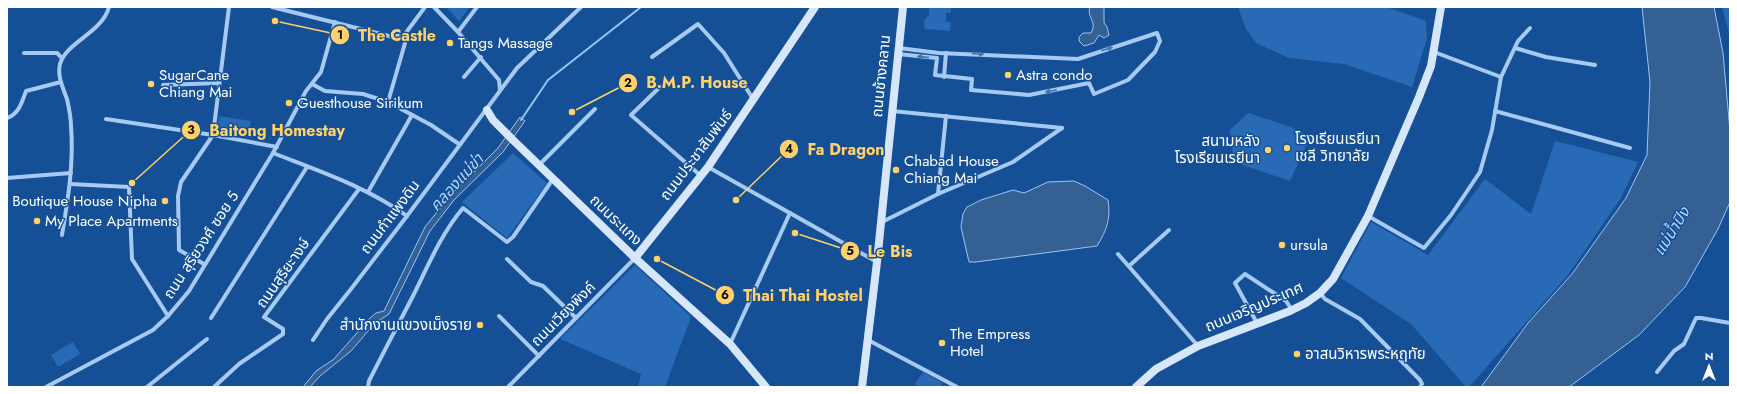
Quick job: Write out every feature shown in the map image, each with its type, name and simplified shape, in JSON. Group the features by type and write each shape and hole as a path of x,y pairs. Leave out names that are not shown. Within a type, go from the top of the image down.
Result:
{"street":[{"path":"62,235 70,184 72,143 71,118 61,82 60,71 62,58 102,21 106,16 109,7"},
{"path":"204,264 179,250 178,196 181,182 212,135 229,7"},
{"path":"272,7 393,37 405,34"},
{"path":"388,102 405,43 405,34 425,7"},
{"path":"434,7 481,57 499,80 500,90"},
{"path":"458,32 477,7"},
{"path":"487,110 517,68 581,7"},
{"name":"ถนนประชาสัมพันธ์","path":"635,258 708,167 815,7"},
{"name":"ถนนช้างคลาน","path":"862,387 877,262 903,7"},
{"name":"ถนนเจริญประเทศ","path":"1136,387 1156,369 1198,346 1292,310 1320,293 1333,279 1368,216 1412,115 1431,66 1442,7"},
{"name":"ถนน สุริยวงศ์ ซอย 5","path":"46,387 153,330 168,316 189,290 277,147 306,91 321,72 335,22"},
{"path":"652,57 698,24 724,53 753,100"},
{"path":"1368,216 1424,248 1450,215 1480,172 1492,130 1501,77 1518,41 1530,28"},
{"path":"1157,33 1160,41 1155,52 1128,80 1094,94 1089,83 1030,95 972,90 972,79 935,75 937,58 898,51 1078,59 1157,33"},
{"path":"1514,48 1546,57 1595,65"},
{"path":"1434,52 1501,77"},
{"path":"24,53 57,53 62,58"},
{"path":"944,77 946,53"},
{"path":"464,77 481,57"},
{"path":"7,118 13,116 22,104 26,91 61,82"},
{"path":"163,85 219,84"},
{"path":"312,84 325,91 363,94 388,102 431,125 459,144"},
{"path":"661,86 631,115 701,176"},
{"path":"539,165 594,109"},
{"name":"ถนนระแกง","path":"487,110 493,120 635,258 730,344 766,387"},
{"name":"ถนนกำแพงดิน","path":"313,340 327,319 407,216 459,144 487,110"},
{"path":"881,222 938,194 1012,162 1062,128 892,110"},
{"path":"1495,111 1630,148"},
{"path":"368,192 412,115"},
{"path":"938,194 946,116"},
{"path":"106,119 212,135 277,147"},
{"path":"273,153 368,192 389,203 407,216"},
{"path":"211,318 307,167"},
{"path":"708,167 877,262"},
{"path":"7,178 71,173"},
{"path":"368,387 389,340 436,250 452,221 463,208 507,242 513,237 554,178"},
{"path":"70,184 129,187 132,259 168,316"},
{"name":"ถนนสุริยะางษ์","path":"214,387 239,364 283,334 283,329 264,317 359,188"},
{"path":"730,344 790,213"},
{"path":"1129,266 1169,230"},
{"path":"1118,254 1198,346"},
{"name":"ถนนเวียงพิงค์","path":"508,387 635,258"},
{"path":"507,259 532,282 543,286 576,318"},
{"path":"1257,324 1236,283 1244,274 1286,301 1292,310"},
{"path":"1320,293 1325,299 1360,319 1420,380 1422,384 1420,387"},
{"path":"499,316 538,356"},
{"path":"1657,372 1674,351 1684,344 1696,318 1730,323"},
{"path":"147,387 207,339"},
{"path":"868,340 957,387"},
{"path":"57,381 61,387"}],"shaded area":[{"path":"446,7 470,7 459,21"},
{"path":"929,7 951,7 951,13 946,13 946,22 951,22 950,31 925,29 924,21 929,15"},
{"path":"1238,7 1386,7 1426,21 1427,38 1412,87 1344,64 1289,58 1256,43 1246,29"},
{"path":"1722,7 1730,7 1730,36"},
{"name":"สนามหลัง โรงเรียนเรยีนา","path":"1248,113 1291,127 1310,137 1290,181 1234,162 1230,130"},
{"path":"219,116 251,121 248,137 217,132"},
{"path":"1555,141 1638,162 1621,198 1568,275 1469,387 1466,387 1411,324 1341,278 1371,222 1428,255 1485,179 1531,214"},
{"path":"513,153 547,183 507,238 462,202"},
{"path":"635,265 691,317 665,387 638,387 641,374 560,339"},
{"path":"73,342 80,354 58,367 51,355"},
{"path":"923,372 942,383 940,387 919,387 915,384"}],"water":[{"path":"1090,7 1104,7 1104,23 1107,27 1109,35 1104,38 1099,35 1094,43 1084,46 1079,41 1079,37 1083,33 1091,33 1093,29 1093,23 1089,14"},
{"name":"แม่น้ำปิง","path":"1642,7 1714,7 1723,53 1730,131 1730,202 1718,229 1685,287 1639,335 1569,387 1481,387 1528,323 1572,274 1626,198 1647,155 1650,82"},
{"path":"520,117 525,121 503,152 454,200 430,231 389,314 374,324 351,351 320,376 310,387 303,387 316,371 334,359 370,318 376,313 384,311 425,227 450,196 498,148"},
{"path":"1074,181 1108,200 1109,213 1107,224 1097,246 969,262 961,227 963,214 967,207 981,200 1013,190 1024,193 1048,182"}],"waterway":[{"name":"คลองแม่ข่า","path":"521,120 548,80 641,7"}],"place":[{"name":"The Castle","path":"275,21"},
{"name":"Tangs Massage","path":"450,43"},
{"name":"Astra condo","path":"1008,75"},
{"name":"SugarCane Chiang Mai","path":"151,84"},
{"name":"Guesthouse Sirikum","path":"289,103"},
{"name":"B.M.P. House","path":"572,112"},
{"name":"โรงเรียนเรยีนา เชลี วิทยาลัย","path":"1287,148"},
{"name":"สนามหลัง โรงเรียนเรยีนา","path":"1268,150"},
{"name":"Chabad House Chiang Mai","path":"896,170"},
{"name":"Baitong Homestay","path":"132,183"},
{"name":"Fa Dragon","path":"736,200"},
{"name":"Boutique House Nipha","path":"165,201"},
{"name":"My Place Apartments","path":"37,221"},
{"name":"Le Bis","path":"795,233"},
{"name":"ursula","path":"1282,245"},
{"name":"Thai Thai Hostel","path":"657,259"},
{"name":"สำนักงานแขวงเม็งราย","path":"480,325"},
{"name":"The Empress Hotel","path":"942,343"},
{"name":"อาสนวิหารพระหฤทัย","path":"1297,354"}]}
